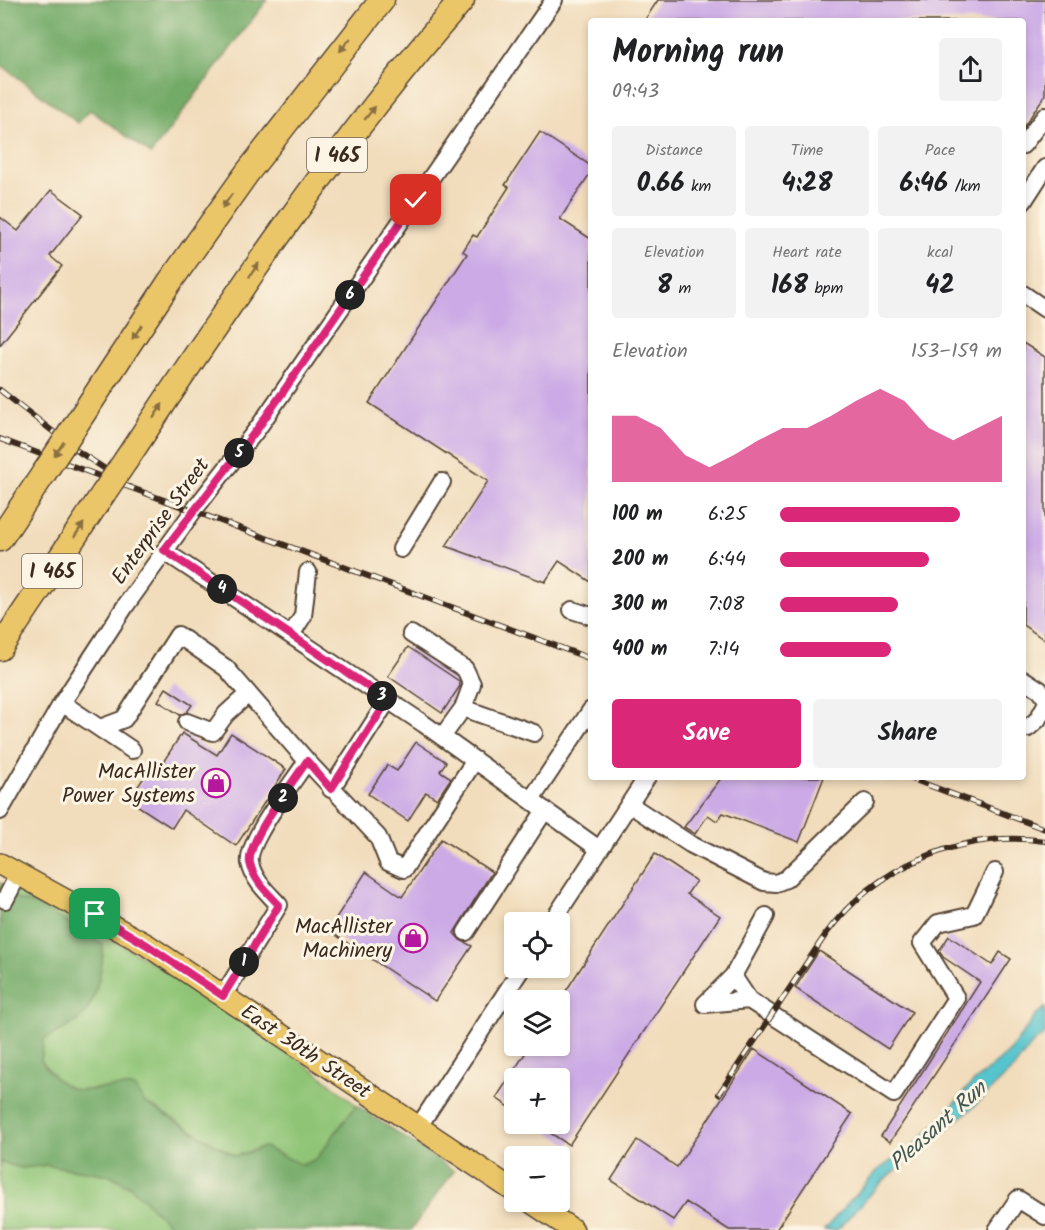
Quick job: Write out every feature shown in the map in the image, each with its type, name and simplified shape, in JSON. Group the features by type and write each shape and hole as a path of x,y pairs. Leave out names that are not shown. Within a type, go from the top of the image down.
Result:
{"highway":[{"name":"I 465","path":"0,538 169,283 247,172 382,0"},
{"name":"I 465","path":"0,648 220,317 284,227 363,121 462,0"}],"main road":[{"name":"East 30th Street","path":"0,864 126,932 504,1184"},
{"path":"546,1212 573,1230"}],"street":[{"name":"Enterprise Street","path":"0,811 62,703 164,550 258,428 497,94 554,0"},
{"path":"1026,141 1045,116"},
{"path":"1026,197 1045,168"},
{"path":"1026,296 1045,309"},
{"path":"401,549 442,482"},
{"path":"164,550 442,736 599,849"},
{"path":"291,635 303,616 308,572"},
{"path":"572,610 588,615"},
{"path":"411,634 465,669 472,684 463,708 442,736"},
{"path":"100,728 124,719 178,635 225,668 331,789 378,837 388,862 404,869 475,760"},
{"path":"1026,681 1040,690 1045,697"},
{"path":"187,722 213,732 226,714 248,694"},
{"path":"331,789 388,700"},
{"path":"62,703 132,750"},
{"path":"1026,727 1038,719 1045,706"},
{"path":"463,708 534,733"},
{"path":"531,800 588,714"},
{"path":"223,996 279,905 258,882 250,861 254,844 307,761"},
{"path":"558,912 645,780"},
{"path":"629,804 690,844 764,882 776,883 786,879 864,802"},
{"path":"466,932 545,810"},
{"path":"733,976 749,1000 894,1094 956,998 922,943 938,923 974,915 995,872"},
{"path":"5,900 18,875"},
{"path":"749,1000 705,1004 733,976 766,916"},
{"path":"418,1126 515,978"},
{"path":"997,1230 1018,1199 1045,1216"}],"green space":[{"path":"0,0 267,0 151,154 90,110 78,123 0,64"},
{"path":"0,883 71,917 150,961 254,1028 324,1078 356,1105 316,1160 302,1165 264,1147 235,1156 144,1102 136,1088 74,1089 64,1085 53,1076 41,1060 44,1038 73,1024 87,1011 98,982 103,944 37,905 16,899 0,889"},
{"path":"0,889 16,899 37,905 103,944 98,982 87,1011 64,1030 44,1039 41,1060 53,1076 64,1085 85,1090 108,1087 136,1088 144,1102 235,1156 264,1147 302,1165 316,1159 356,1105 454,1171 411,1230 175,1230 131,1187 110,1175 47,1165 22,1168 0,1162"},
{"path":"0,1162 22,1168 47,1165 110,1175 131,1187 175,1230 0,1230"}],"water":[{"name":"Pleasant Run","path":"1045,1008 1045,1034 1032,1044 1014,1068 970,1110 883,1181 837,1230 824,1230 877,1171 912,1146 945,1115 968,1087 1009,1052 1037,1014"}],"building":[{"path":"658,0 1045,0 1045,95 1026,124 1026,18 646,18"},
{"path":"540,132 588,164 588,177 560,219 588,237 588,580 559,561 545,582 446,546 488,481 369,403 467,254 463,251 473,235 477,237 509,187 505,185"},
{"path":"51,190 83,214 50,256 62,266 0,345 0,217 18,231"},
{"path":"1026,345 1045,357 1045,640 1026,627"},
{"path":"408,647 459,681 460,686 442,713 388,676"},
{"path":"166,688 192,705 187,712 180,715 158,701"},
{"path":"182,733 217,755 231,733 286,769 236,846 183,810 172,828 129,800 150,768 156,773"},
{"path":"416,742 446,762 440,771 451,778 437,799 426,792 408,821 368,794 387,765 397,771"},
{"path":"720,780 823,780 799,842 723,813 717,821 708,815 695,834 684,827"},
{"path":"441,839 492,872 454,933 460,940 472,946 435,1001 328,930 366,872 402,897"},
{"path":"655,854 696,881 687,894 720,916 569,1145 552,1134 570,1134 570,1068 516,1068 523,1056 570,1056 570,990 567,990"},
{"path":"949,936 992,965 1000,952 1011,959 890,1142 881,1136 980,982 943,957 939,951"},
{"path":"819,951 912,1012 888,1049 795,988"},
{"path":"754,1049 852,1114 776,1230 729,1230 686,1202 673,1220 611,1180 637,1140 677,1167"},
{"path":"504,1086 504,1103 496,1098"}],"railway":[{"path":"0,390 79,452 116,476"},
{"path":"0,439 588,658"},
{"path":"915,780 1045,829"},
{"path":"719,1094 826,934 846,910 869,890 895,872 952,847 983,841 1014,839 1045,841"}],"place":[{"name":"MacAllister Power Systems","path":"216,783"},
{"name":"MacAllister Machinery","path":"413,938"}],"route":[{"path":"95,914 147,945 223,996 279,905 258,882 250,861 254,844 307,761 331,789 388,700 164,550 258,428 416,200"}]}
